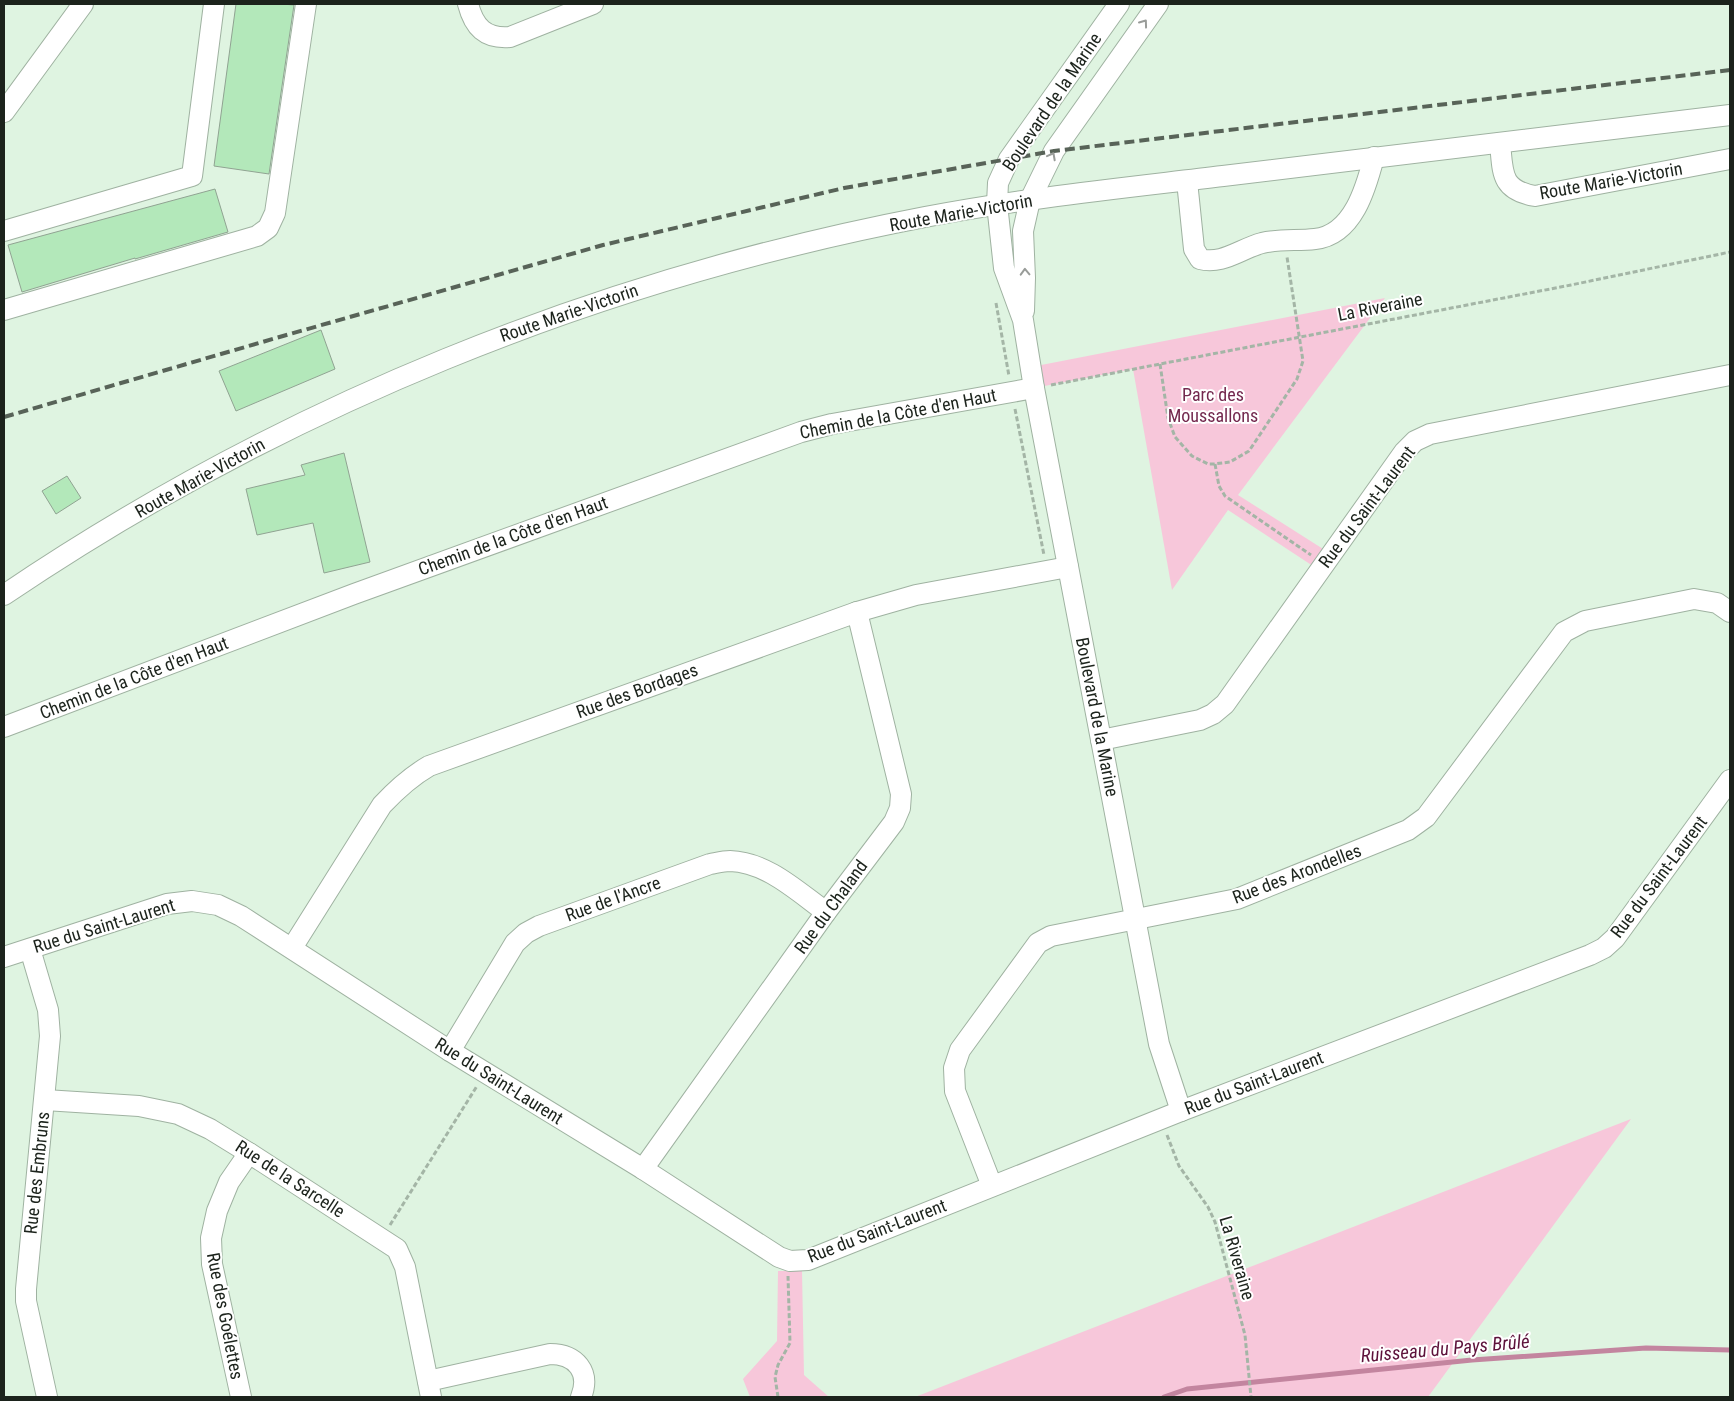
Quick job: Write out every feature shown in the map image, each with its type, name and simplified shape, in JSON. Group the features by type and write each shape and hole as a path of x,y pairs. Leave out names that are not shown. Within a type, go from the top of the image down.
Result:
{"street":[{"path":"4,112 83,4"},
{"path":"4,230 192,176 214,4"},
{"path":"4,310 257,236 268,228 275,213 306,4"},
{"path":"468,4 471,16 480,29 502,38 510,37 593,4"},
{"name":"Boulevard de la Marine","path":"1119,4 1010,159 998,183 997,204 1004,268 1023,320 1034,388 1159,1044 1181,1111"},
{"name":"Boulevard de la Marine","path":"1023,320 1025,278 1023,231 1030,200 1054,151 1158,4"},
{"name":"Route Marie-Victorin","path":"4,595 101,533 241,454 341,405 477,345 639,288 713,267 855,232 997,204 1730,115"},
{"name":"Route Marie-Victorin","path":"1500,143 1504,176 1512,188 1522,194 1535,196 1730,159"},
{"path":"1187,181 1194,249 1200,259 1210,261 1260,243 1318,239 1336,233 1347,222 1366,188 1374,157"},
{"name":"Rue du Saint-Laurent","path":"1101,740 1200,720 1213,714 1225,704 1404,452 1415,441 1430,434 1730,375"},
{"name":"Chemin de la Côte d'en Haut","path":"4,727 354,594 801,432 832,424 1034,388"},
{"name":"Rue des Bordages","path":"292,948 382,806 398,787 429,766 857,612 916,595 1068,567"},
{"name":"Rue des Arondelles","path":"992,1186 955,1091 954,1068 960,1050 1038,943 1051,936 1237,899 1408,830 1426,817 1564,632 1585,621 1694,598 1717,603 1730,612"},
{"name":"Rue du Chaland","path":"643,1169 826,912 894,822 900,808 901,794 857,612"},
{"name":"Rue du Saint-Laurent","path":"4,957 167,904 192,900 218,905 241,916 292,948 450,1051 643,1169 779,1257 790,1261 808,1260 1181,1111 1604,948 1615,938 1730,780"},
{"name":"Rue de l'Ancre","path":"450,1051 515,943 526,933 539,926 710,864 729,861 750,864 769,872 826,912"},
{"name":"Rue des Embruns","path":"30,949 48,1010 50,1036 26,1289 28,1315 47,1397"},
{"name":"Rue de la Sarcelle","path":"45,1100 139,1106 178,1114 210,1129 250,1153 397,1249 406,1267 430,1389 550,1354 560,1354 570,1357 578,1364 582,1372 585,1383 581,1397"},
{"name":"Rue des Goélettes","path":"241,1397 212,1264 211,1238 217,1211 229,1182 250,1153"}],"path":[{"path":"1160,364 1168,418 1175,437 1192,456 1208,464 1214,464 1230,462 1248,450 1297,379 1303,361 1284,241"},
{"name":"La Riveraine","path":"1034,388 1571,285 1730,252"},
{"path":"1012,392 1047,570"},
{"path":"1214,464 1219,486 1224,496 1324,564"},
{"path":"382,1238 486,1073"},
{"name":"La Riveraine","path":"1181,1111 1166,1132 1179,1166 1208,1207 1215,1222 1245,1335 1251,1397"},
{"path":"778,1397 776,1377 778,1365 790,1343 788,1281 790,1261"}],"green space":[{"name":"Parc des Moussallons","path":"1385,298 1238,495 1331,554 1319,570 1228,510 1172,590 1133,369 1034,388 1031,367"},
{"path":"1631,1119 1428,1397 915,1397"},
{"path":"778,1271 802,1271 804,1375 829,1397 750,1397 743,1379 777,1341"}],"building":[{"path":"236,4 294,5 269,174 214,166"},
{"path":"215,189 228,232 22,292 8,245"},
{"path":"321,330 335,369 236,411 219,371"},
{"path":"344,453 370,562 324,573 313,523 257,535 246,489 305,475 301,465"},
{"path":"67,476 81,498 56,514 42,491"}],"waterway":[{"name":"Ruisseau du Pays Brûlé","path":"1164,1397 1187,1389 1472,1360 1646,1348 1730,1350"}],"railway":[{"path":"4,417 603,245 844,188 1054,151 1730,70"}]}
